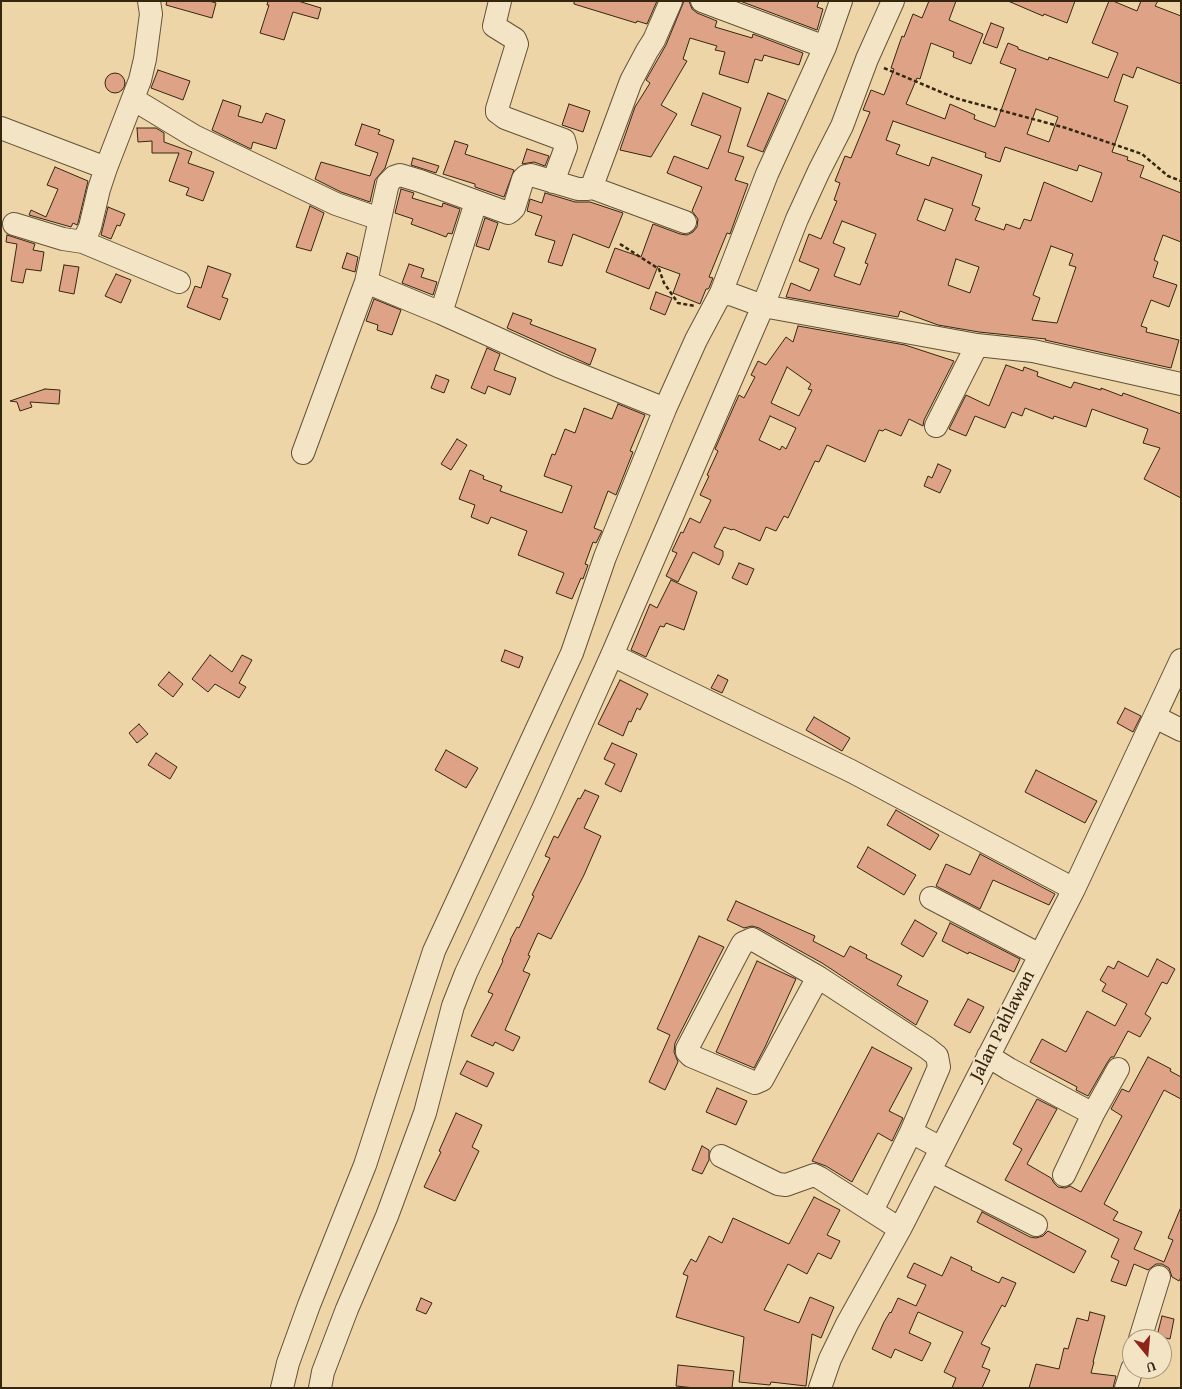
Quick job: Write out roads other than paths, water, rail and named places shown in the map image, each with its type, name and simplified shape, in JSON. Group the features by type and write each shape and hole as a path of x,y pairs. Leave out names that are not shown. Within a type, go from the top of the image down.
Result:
{"street":[{"path":"83,242 90,227 106,168 133,99 145,59 150,14 149,1"},
{"path":"500,1 494,26 515,39 517,44 497,112 505,118 564,140 566,147 553,182"},
{"path":"590,188 631,80 654,40 671,1"},
{"path":"702,1 825,46"},
{"path":"282,1388 288,1363 309,1305 365,1165 434,951 572,653 605,557 696,340 727,294 767,174 825,46 841,1"},
{"path":"320,1388 323,1372 347,1309 387,1216 425,1113 453,1006 466,974 612,655 797,219 819,170 842,126 867,59 893,1"},
{"path":"133,99 194,136 336,204 380,219"},
{"path":"1,128 106,168"},
{"path":"304,454 366,282 388,183 400,175 420,180 508,213 514,208 525,176 531,175 578,190 590,188 685,222"},
{"path":"440,313 476,202"},
{"path":"14,224 63,239 83,242 179,282"},
{"path":"366,282 558,366 666,409"},
{"path":"727,294 760,305 977,345 1033,351 1181,384"},
{"path":"936,426 977,345"},
{"path":"612,655 851,771 1074,889"},
{"name":"Jalan Pahlawan","path":"821,1388 830,1359 847,1324 900,1229 1074,889 1181,660"},
{"path":"1155,717 1181,730"},
{"path":"931,898 1040,955"},
{"path":"818,976 760,1082 755,1083 691,1056 687,1052 740,948 748,940 752,939 818,976 937,1056 939,1067 911,1132 872,1211"},
{"path":"988,1056 1093,1114"},
{"path":"1064,1175 1093,1114 1118,1069"},
{"path":"911,1132 941,1148"},
{"path":"721,1156 778,1184 786,1185 814,1176 820,1178 900,1229"},
{"path":"930,1171 1036,1225"},
{"path":"1143,1329 1159,1277"}]}
